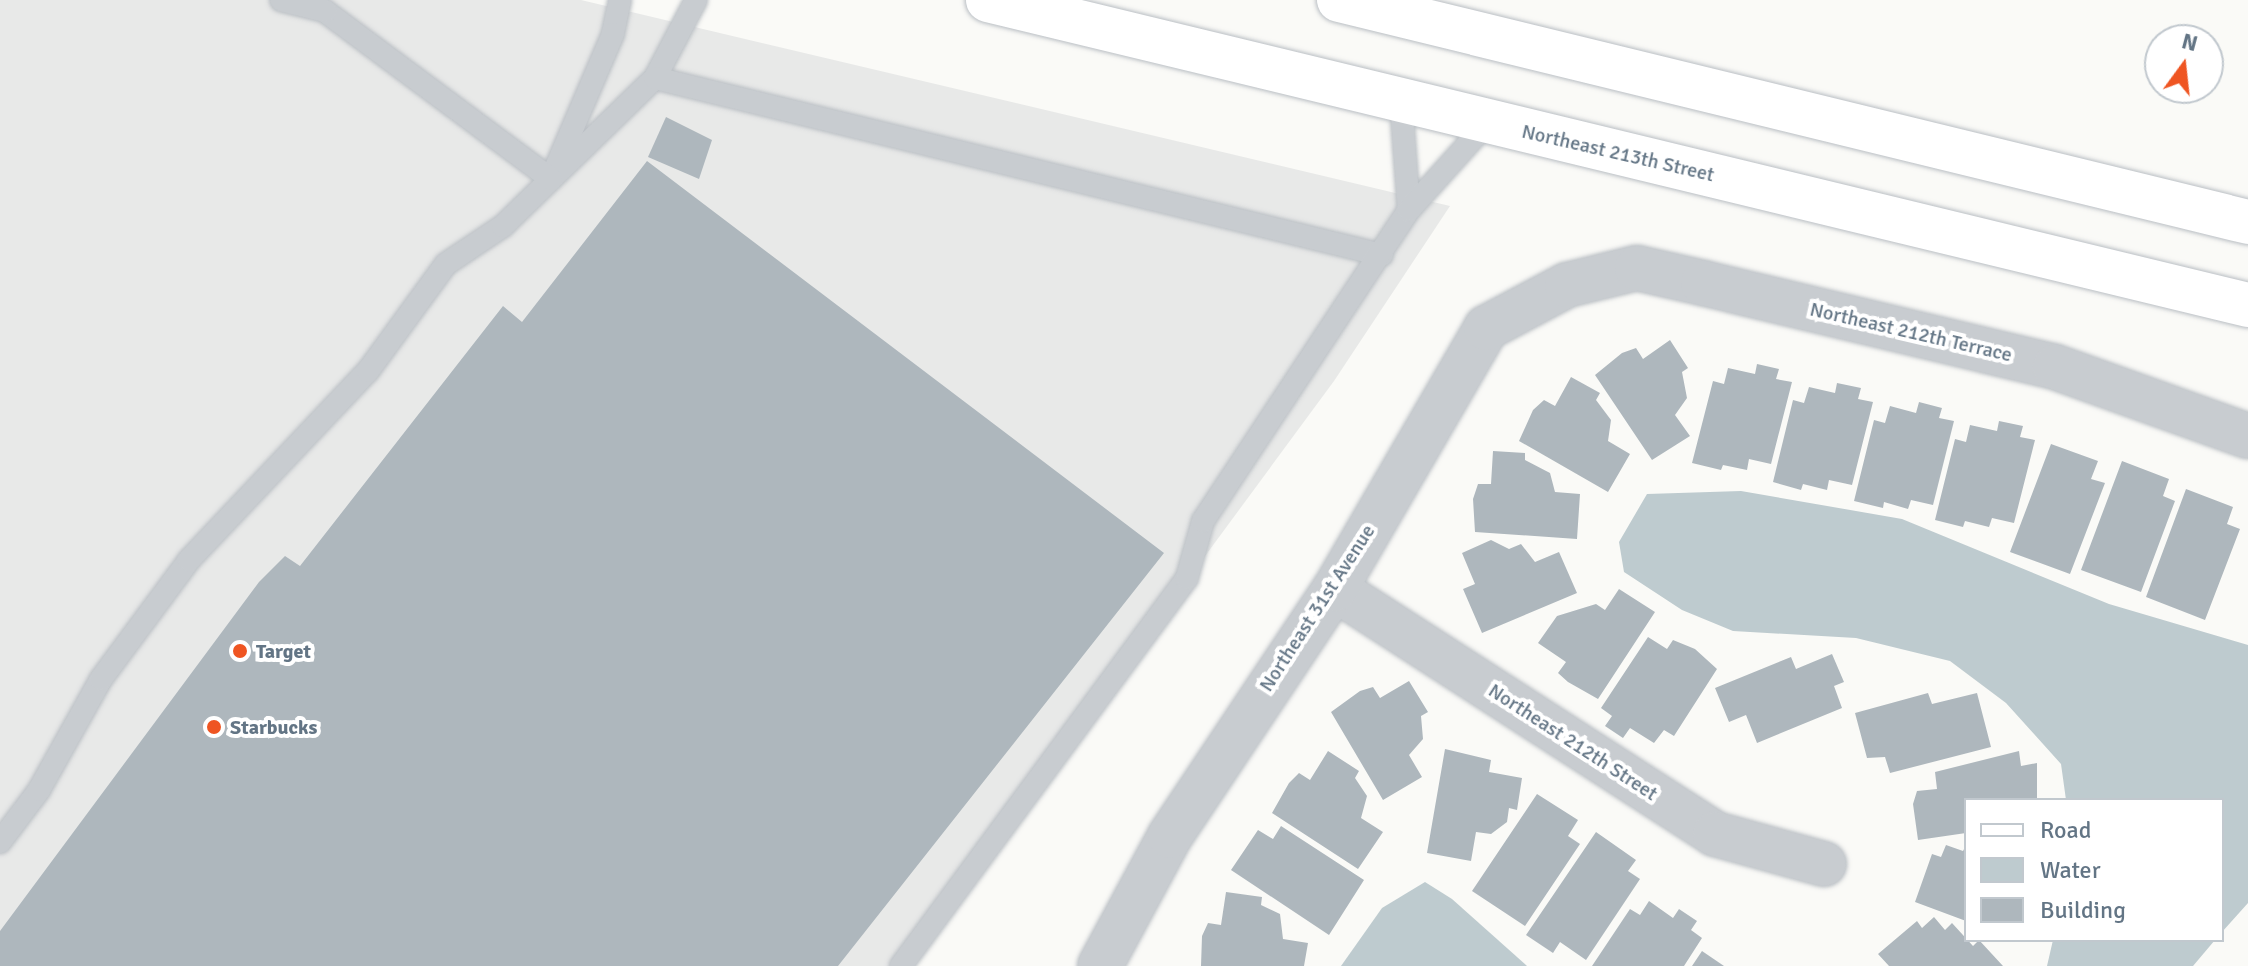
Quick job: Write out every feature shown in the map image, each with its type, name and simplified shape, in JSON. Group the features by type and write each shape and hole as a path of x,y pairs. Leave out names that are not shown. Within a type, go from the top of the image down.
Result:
{"street":[{"name":"Northeast 213th Street","path":"988,0 2248,305"},
{"path":"1339,0 2248,222"},
{"name":"Northeast 212th Terrace","path":"1567,285 1637,268 2055,367 2248,436"},
{"name":"Northeast 31st Avenue","path":"1100,966 1170,836 1335,589 1486,328 1567,285"},
{"name":"Northeast 212th Street","path":"1335,589 1715,834 1824,864"}],"lane":[{"path":"281,0 325,11 551,179"},
{"path":"551,179 613,34 620,0"},
{"path":"0,842 39,790 101,679 189,560 368,371 446,264 503,226 655,78 696,0"},
{"path":"655,78 1382,255"},
{"path":"1401,102 1409,210"},
{"path":"901,966 1187,578 1203,521 1409,210 1487,123"}],"shaded area":[{"path":"0,0 581,0 1450,206 1334,381 903,966 0,966"}],"water":[{"path":"1741,491 1902,519 2109,604 2248,645 2248,903 2224,930 2224,798 2066,798 2061,764 2006,703 1950,661 1856,638 1733,631 1682,610 1624,572 1619,542 1647,494"},
{"path":"1425,882 1452,899 1527,966 1341,966 1382,908"},
{"path":"2053,942 2213,942 2193,966 2047,966"}],"building":[{"path":"666,117 712,140 699,179 648,157"},
{"path":"647,161 1164,553 838,966 0,966 0,931 259,582 285,556 300,566 503,306 522,322"},
{"path":"1670,340 1688,368 1682,372 1687,398 1675,415 1690,436 1652,460 1595,375 1622,353 1636,348 1643,359"},
{"path":"1757,364 1779,369 1776,379 1792,382 1771,464 1749,459 1747,470 1723,465 1721,470 1692,463 1713,381 1724,384 1728,368 1755,374"},
{"path":"1571,377 1600,393 1596,400 1611,420 1608,441 1630,454 1608,492 1519,441 1533,410 1544,400 1555,406"},
{"path":"1837,383 1861,388 1858,399 1873,402 1852,485 1829,480 1827,490 1803,484 1801,490 1773,482 1793,400 1804,403 1809,387 1835,393"},
{"path":"1919,402 1942,408 1939,418 1954,421 1933,505 1911,500 1908,509 1884,502 1883,508 1854,501 1874,420 1885,423 1890,406 1916,413"},
{"path":"1999,421 2023,426 2020,437 2035,440 2014,523 1992,518 1989,527 1965,521 1963,527 1935,520 1955,439 1966,442 1970,425 1997,431"},
{"path":"2051,444 2098,461 2091,479 2105,483 2070,574 2010,552"},
{"path":"1493,451 1525,453 1525,460 1550,473 1555,492 1580,494 1577,539 1475,532 1473,499 1478,484 1491,484"},
{"path":"2122,461 2169,479 2163,496 2175,501 2141,592 2081,570"},
{"path":"2186,489 2233,507 2227,524 2240,529 2205,620 2146,597"},
{"path":"1491,540 1509,549 1521,544 1535,562 1559,552 1577,593 1482,633 1463,589 1475,584 1462,553"},
{"path":"1619,589 1655,612 1598,699 1558,673 1566,662 1538,643 1557,616 1596,604 1605,610"},
{"path":"1648,637 1667,649 1673,640 1695,649 1717,669 1674,736 1664,730 1654,743 1630,728 1623,738 1605,726 1612,716 1601,708"},
{"path":"1832,654 1844,682 1834,686 1842,708 1757,743 1746,715 1729,722 1715,688 1791,657 1796,669"},
{"path":"1409,681 1428,712 1421,716 1423,739 1409,755 1422,777 1383,800 1331,712 1360,691 1373,687 1380,698"},
{"path":"1928,693 1932,704 1977,693 1991,747 1890,773 1885,757 1867,758 1855,713"},
{"path":"1445,749 1491,760 1489,772 1522,778 1517,810 1509,808 1507,822 1491,834 1476,832 1471,861 1427,853"},
{"path":"1328,751 1359,771 1355,778 1367,796 1361,818 1383,832 1358,869 1272,813 1289,783 1299,773 1310,780"},
{"path":"2019,751 2021,766 2037,763 2037,798 1964,798 1964,833 1918,840 1913,804 1917,791 1937,789 1935,772"},
{"path":"1537,794 1578,820 1568,836 1580,844 1525,926 1472,891"},
{"path":"1281,826 1364,880 1329,935 1231,870 1258,830 1273,839"},
{"path":"1596,832 1636,860 1628,871 1640,879 1586,960 1560,942 1553,953 1526,935"},
{"path":"1946,845 1964,849 1964,920 1915,902 1932,854 1941,857"},
{"path":"1226,892 1262,897 1261,905 1280,914 1283,939 1308,943 1304,966 1201,966 1202,936 1208,923 1221,925"},
{"path":"1649,901 1673,918 1679,909 1697,921 1691,930 1702,938 1684,966 1592,966 1630,909 1640,915"},
{"path":"1934,917 1945,930 1952,923 1964,936 1964,942 1973,946 1981,942 2003,966 1889,966 1878,954 1917,921 1922,928"},
{"path":"1702,951 1724,966 1692,966"}],"place":[{"name":"Target","path":"240,651"},
{"name":"Starbucks","path":"214,727"}]}
